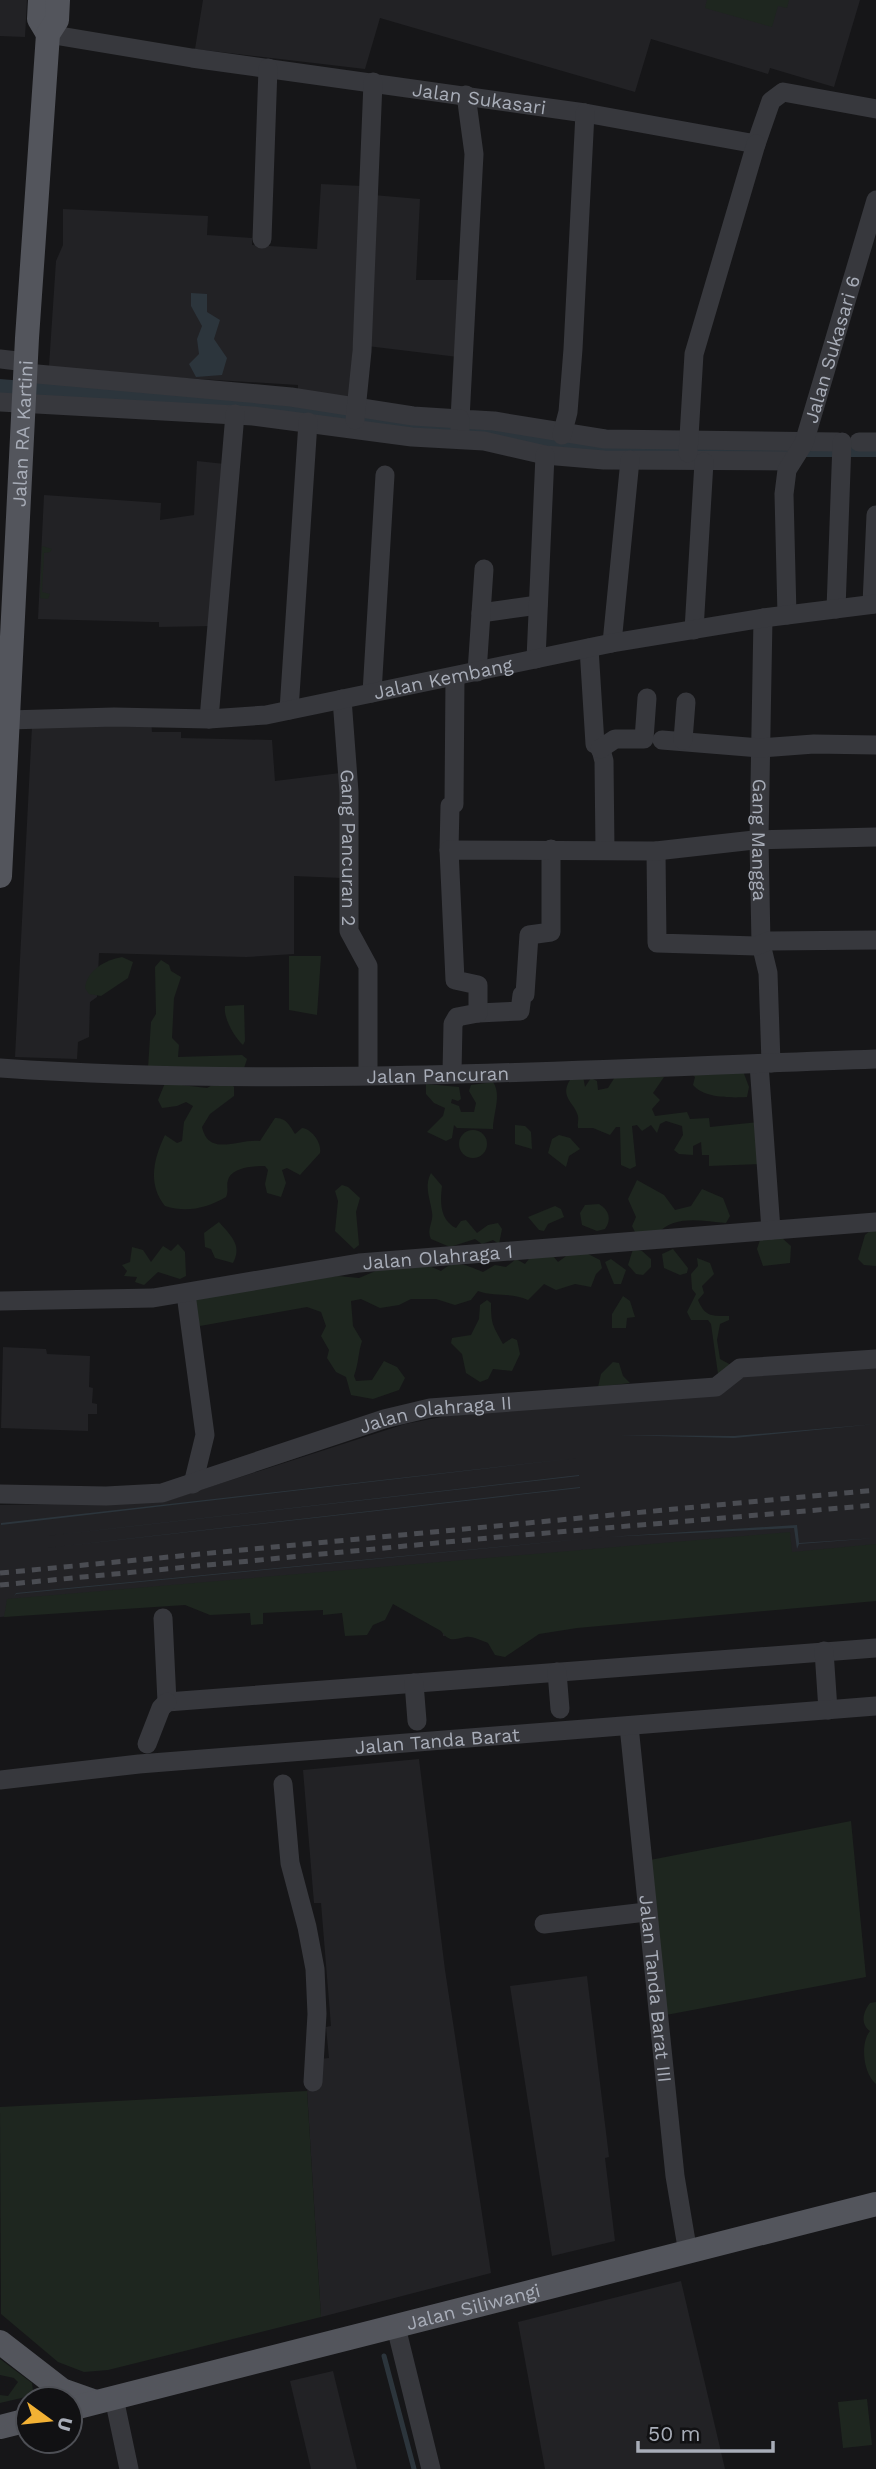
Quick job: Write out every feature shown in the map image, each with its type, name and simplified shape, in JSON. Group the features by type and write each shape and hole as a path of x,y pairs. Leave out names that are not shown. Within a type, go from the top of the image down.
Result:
{"main road":[{"name":"Jalan RA Kartini","path":"40,0 38,19 48,34"},
{"name":"Jalan RA Kartini","path":"0,876 21,386 48,34 57,19 58,0"},
{"name":"Jalan Siliwangi","path":"84,2406 876,2204"},
{"path":"0,2342 62,2390 106,2400"}],"street":[{"name":"Jalan Sukasari","path":"48,34 585,113 755,144"},
{"path":"262,239 268,68"},
{"path":"355,419 362,351 373,82"},
{"path":"694,629 691,453 694,354 755,144 771,102 783,92 876,108"},
{"path":"460,429 474,167 466,96"},
{"path":"562,435 568,412 572,361 585,113"},
{"name":"Jalan Sukasari 6","path":"787,615 784,494 787,470 799,450 876,200"},
{"path":"0,359 21,386 308,422 355,419"},
{"path":"21,386 255,395 355,419 460,429 494,421 536,443 604,460 852,446 835,609"},
{"path":"209,719 244,415 255,395"},
{"path":"289,710 308,422"},
{"path":"536,443 562,435 606,439 691,453"},
{"path":"604,460 606,439"},
{"path":"536,443 536,659"},
{"path":"612,643 630,460"},
{"path":"372,693 386,475"},
{"path":"874,604 876,515"},
{"path":"477,672 484,569"},
{"name":"Jalan Kembang","path":"8,720 114,717 209,719 266,715 612,643 763,618 874,604"},
{"path":"481,613 538,605"},
{"name":"Gang Mangga","path":"763,618 759,840 761,944 768,973 765,1063 771,1230"},
{"path":"589,648 595,744 600,748 604,761 605,850"},
{"path":"455,677 456,726 449,850 455,980 478,985 478,1013"},
{"path":"600,748 615,739 644,740 647,698"},
{"name":"Gang Pancuran 2","path":"342,699 349,792 349,931 368,966 368,1075"},
{"path":"683,740 686,702"},
{"path":"662,740 760,748 814,744 876,745"},
{"path":"449,850 656,851 759,840 876,837"},
{"path":"452,1073 453,1024 457,1017 520,1011 522,995 525,994 529,935 551,932 551,849"},
{"path":"656,851 657,943 761,944 876,940"},
{"name":"Jalan Pancuran","path":"0,1068 161,1077 368,1075 876,1059"},
{"name":"Jalan Olahraga 1","path":"0,1301 130,1299 186,1294 359,1263 876,1222"},
{"path":"186,1294 205,1435 193,1483"},
{"name":"Jalan Olahraga II","path":"0,1494 106,1496 162,1493 384,1419 430,1409 716,1387 740,1368 876,1359"},
{"path":"163,1618 167,1702"},
{"path":"143,1754 161,1708 167,1702 876,1648"},
{"path":"824,1651 828,1710"},
{"path":"557,1672 561,1719"},
{"path":"415,1683 418,1731"},
{"name":"Jalan Tanda Barat","path":"0,1780 143,1754 282,1768 418,1731 561,1719 629,1726 876,1706"},
{"name":"Jalan Tanda Barat III","path":"629,1726 675,2176 688,2253"},
{"path":"282,1768 290,1863 315,1969 317,2014 313,2081"},
{"path":"544,1924 646,1912"},
{"path":"396,2327 431,2469"},
{"path":"106,2400 129,2469"}],"shaded area":[{"path":"0,0 27,0 25,37 0,36"},
{"path":"203,0 860,0 834,87 770,68 768,74 651,39 635,92 380,18 365,69 195,49"},
{"path":"707,0 789,0 787,8 778,6 772,27 705,8"},
{"path":"321,184 362,186 350,397 298,390 298,385 53,370 49,366 56,261 63,245 63,209 208,216 207,235 252,238 252,245 317,249"},
{"path":"373,195 420,199 416,280 464,280 458,357 367,346"},
{"path":"191,293 207,294 207,312 220,320 214,339 227,358 222,375 196,377 189,364 199,354 197,339 202,326 191,306"},
{"path":"0,379 218,397 377,416 876,446 876,457 638,457 0,395"},
{"path":"197,461 225,464 213,626 159,627 159,622 38,619 44,495 161,503 160,520 194,515"},
{"path":"42,546 52,549 44,553 42,592 50,594 48,599 40,598"},
{"path":"151,720 152,732 181,732 181,738 272,740 275,781 340,773 342,878 294,876 294,954 246,957 99,953 97,997 90,1002 89,1037 78,1042 77,1059 15,1057 32,726"},
{"path":"289,956 321,956 317,1015 289,1010"},
{"path":"122,957 133,962 128,978 101,996 89,994 85,988 86,982 93,971 103,963"},
{"path":"161,960 181,977 174,998 172,1038 179,1045 178,1057 242,1055 247,1059 244,1068 148,1068 151,1022 156,1014 155,967"},
{"path":"244,1005 243,1045 230,1027 225,1006"},
{"path":"743,1071 749,1087 747,1097 711,1095 693,1085 695,1077 692,1074"},
{"path":"583,1076 585,1087 591,1078 597,1081 598,1090 608,1088 615,1077 664,1077 653,1093 660,1100 652,1109 655,1116 687,1112 690,1119 709,1118 710,1127 759,1122 761,1164 709,1166 709,1155 702,1155 701,1142 693,1146 693,1155 679,1154 674,1150 683,1135 682,1126 666,1121 660,1124 657,1133 651,1125 642,1131 637,1125 632,1126 636,1166 630,1169 621,1165 620,1127 616,1127 610,1135 593,1128 578,1128 578,1116 566,1091 570,1080"},
{"path":"493,1082 497,1099 493,1129 457,1128 454,1125 452,1138 446,1141 427,1132 443,1116 445,1108 434,1103 426,1094 426,1084 459,1087 461,1099 452,1099 451,1103 459,1106 461,1112 474,1112 476,1103 469,1091 471,1085"},
{"path":"165,1083 207,1088 216,1083 230,1083 234,1087 234,1096 210,1114 202,1127 211,1142 226,1144 260,1141 275,1118 279,1118 287,1123 295,1134 302,1128 313,1134 318,1141 320,1153 300,1175 287,1168 282,1170 286,1183 281,1197 267,1193 265,1184 268,1170 265,1166 255,1166 234,1172 227,1182 226,1197 219,1201 189,1209 165,1206 156,1189 155,1162 165,1135 177,1143 182,1141 184,1122 193,1106 186,1102 162,1108 158,1100"},
{"path":"515,1125 525,1126 531,1132 532,1149 515,1144"},
{"path":"473,1130 483,1134 487,1144 483,1154 473,1158 463,1154 459,1144 463,1134"},
{"path":"559,1135 570,1138 580,1149 569,1156 566,1167 548,1153 552,1139"},
{"path":"431,1173 442,1186 442,1210 451,1225 456,1228 461,1221 466,1220 477,1233 488,1225 498,1223 502,1229 499,1244 493,1240 482,1244 475,1239 450,1247 431,1239 429,1232 432,1216 428,1187"},
{"path":"637,1180 664,1195 675,1210 691,1206 702,1189 723,1198 730,1216 726,1223 680,1221 657,1234 636,1234 632,1226 636,1217 628,1199"},
{"path":"342,1185 360,1198 356,1212 359,1245 354,1249 335,1231 338,1201 335,1191"},
{"path":"599,1204 609,1218 605,1229 597,1231 582,1225 580,1213 585,1205"},
{"path":"555,1206 561,1209 564,1217 548,1224 544,1231 539,1230 528,1217"},
{"path":"219,1222 236,1246 233,1263 215,1258 211,1249 205,1247 204,1233"},
{"path":"876,1226 876,1266 864,1265 858,1259 865,1235"},
{"path":"782,1238 791,1246 790,1263 763,1266 757,1249 760,1240"},
{"path":"178,1244 185,1252 186,1276 180,1279 158,1272 144,1285 135,1282 137,1277 124,1276 127,1271 122,1265 130,1262 132,1247 143,1250 151,1262 163,1246 171,1251"},
{"path":"633,1249 642,1251 651,1259 651,1267 643,1275 636,1274 628,1265"},
{"path":"673,1249 688,1268 687,1273 680,1275 664,1268 662,1254"},
{"path":"569,1254 588,1254 600,1260 602,1268 596,1274 591,1287 575,1284 556,1290 544,1284 528,1300 478,1291 471,1300 455,1305 436,1299 411,1299 399,1305 380,1308 361,1299 351,1301 353,1326 362,1341 354,1376 356,1381 372,1380 384,1361 397,1367 405,1378 399,1390 373,1399 351,1395 346,1377 336,1372 327,1358 329,1350 321,1336 326,1326 321,1312 307,1307 200,1326 184,1295 338,1276 359,1278 378,1270 427,1265 441,1271 452,1265 462,1264 483,1272 495,1265 506,1267 516,1259 525,1264 532,1255 553,1256 558,1262"},
{"path":"697,1258 710,1263 714,1274 702,1286 704,1293 698,1300 703,1310 718,1316 729,1316 729,1320 720,1324 717,1340 720,1359 731,1365 719,1381 711,1324 708,1320 691,1320 687,1312 696,1294 692,1289 691,1274 698,1266"},
{"path":"611,1259 626,1270 621,1284 614,1284 605,1262"},
{"path":"623,1296 630,1301 635,1317 627,1318 626,1328 612,1328 612,1314"},
{"path":"487,1300 491,1303 493,1325 503,1344 512,1338 517,1340 520,1354 512,1371 493,1369 488,1379 480,1382 466,1373 462,1354 451,1343 452,1338 471,1335 479,1319 480,1305"},
{"path":"3,1347 46,1349 47,1354 90,1356 89,1387 93,1388 92,1403 97,1404 97,1414 88,1414 88,1431 1,1428"},
{"path":"613,1362 619,1363 623,1376 630,1383 598,1387 601,1374"},
{"path":"876,1364 876,1598 443,1636 438,1579 0,1617 0,1505 163,1502 405,1424 462,1413 740,1376"},
{"path":"876,1424 734,1438 618,1435 734,1436"},
{"path":"577,1458 1,1525 1,1523"},
{"path":"579,1475 579,1476 46,1536"},
{"path":"580,1487 580,1488 47,1548"},
{"path":"797,1525 799,1543 876,1538 799,1544 797,1549 794,1528 607,1537"},
{"path":"790,1532 792,1552 876,1544 876,1601 577,1628 539,1634 505,1657 495,1655 488,1643 477,1639 450,1639 441,1631 393,1604 385,1620 373,1625 367,1635 345,1636 342,1613 323,1615 323,1610 263,1613 263,1624 251,1625 250,1613 210,1615 185,1605 4,1617 7,1599"},
{"path":"603,1537 16,1594 14,1597 16,1593"},
{"path":"419,1759 445,1970 491,2273 321,2317 307,2091 320,2059 329,2058 326,2027 331,2026 321,1903 314,1903 303,1770"},
{"path":"851,1821 866,1977 666,2015 650,1860"},
{"path":"587,1976 609,2157 605,2158 615,2241 552,2256 510,1986"},
{"path":"876,2002 876,2084 868,2073 864,2058 865,2043 870,2031 864,2018 870,2003"},
{"path":"307,2091 321,2317 108,2370 84,2372 58,2362 1,2314 0,2107"},
{"path":"681,2281 725,2469 545,2469 518,2322"},
{"path":"0,2359 32,2385 16,2385 18,2382 14,2378 0,2375"},
{"path":"333,2371 357,2469 311,2469 290,2381"},
{"path":"14,2388 14,2400 0,2403 0,2395 8,2396"},
{"path":"867,2399 872,2445 843,2448 838,2402"}],"waterway":[{"path":"384,2356 414,2469"}],"railway":[{"path":"0,1573 876,1490"},
{"path":"0,1585 499,1537 876,1505"}]}
